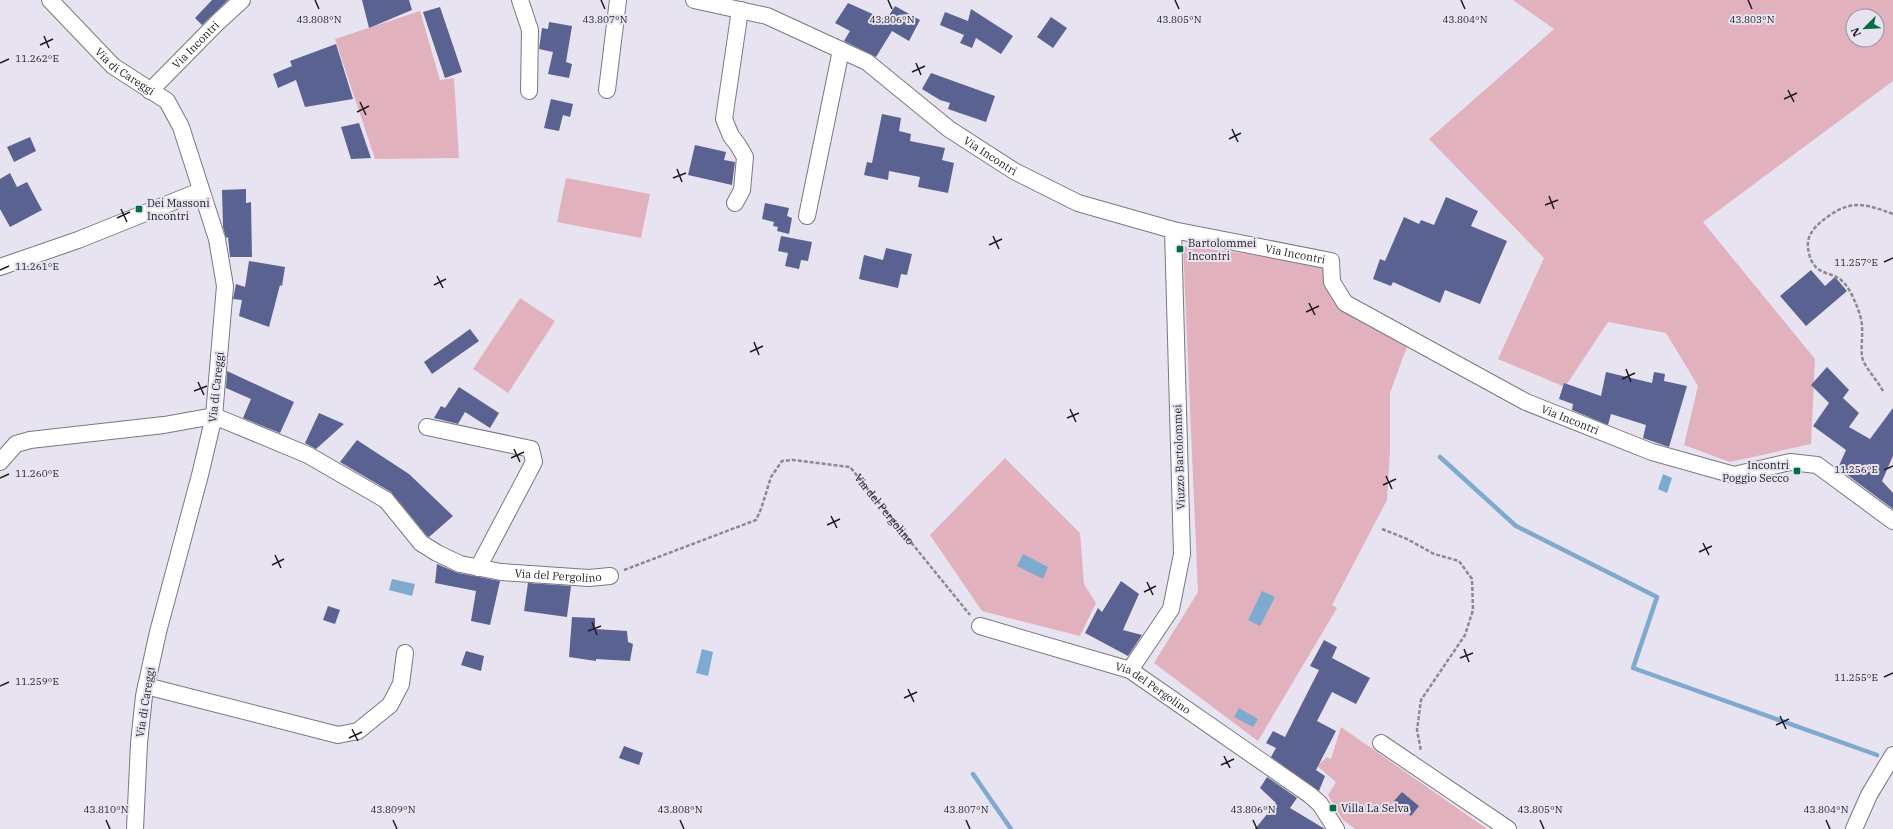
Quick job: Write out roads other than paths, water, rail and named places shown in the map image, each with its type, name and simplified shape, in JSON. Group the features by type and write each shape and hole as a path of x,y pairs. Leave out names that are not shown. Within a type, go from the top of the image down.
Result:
{"street":[{"name":"Via di Careggi","path":"50,0 113,66 167,101 181,127 200,191 217,239 225,286 214,416 200,475 158,632 146,686 139,743 135,829"},
{"name":"Via Incontri","path":"150,91 218,22 242,0"},
{"path":"520,0 530,30 529,92"},
{"path":"607,90 618,0"},
{"name":"Via Incontri","path":"694,0 766,16 867,62 949,129 1014,171 1078,203 1173,230 1331,261 1332,282 1345,303 1526,402 1652,452 1734,475 1790,462 1817,465 1893,521"},
{"path":"735,203 742,190 745,157 738,145 730,136 724,119 740,10"},
{"path":"807,216 841,50"},
{"path":"0,267 78,240 200,191"},
{"name":"Viuzzo Bartolommei","path":"1130,670 1171,608 1182,554 1173,230"},
{"path":"0,462 16,444 30,440 164,425 214,416"},
{"name":"Via del Pergolino","path":"214,416 308,455 386,500 421,543 460,564 501,572 590,578 610,576"},
{"path":"427,427 531,449 534,462 478,568"},
{"name":"Via del Pergolino","path":"980,626 1130,670 1310,795 1320,804 1336,829"},
{"path":"146,686 338,735 358,731 390,705 401,684 405,653"},
{"path":"1381,743 1426,773 1500,827"},
{"path":"1854,829 1869,795 1893,755"}],"water":[{"path":"1663,474 1672,478 1667,493 1658,489"},
{"path":"1023,554 1048,567 1043,579 1017,566"},
{"path":"392,579 415,584 412,596 389,590"},
{"path":"1262,591 1275,597 1260,626 1248,620"},
{"path":"702,649 713,652 708,676 696,673"},
{"path":"1239,708 1258,719 1253,727 1234,717"}],"waterway":[{"path":"1440,457 1516,526 1657,597 1633,668 1877,755"},
{"path":"973,774 1011,829"}],"place":[{"name":"Dei Massoni Incontri","path":"139,209"},
{"name":"Bartolommei Incontri","path":"1180,249"},
{"name":"Incontri Poggio Secco","path":"1797,471"},
{"name":"Villa La Selva","path":"1333,808"}]}
